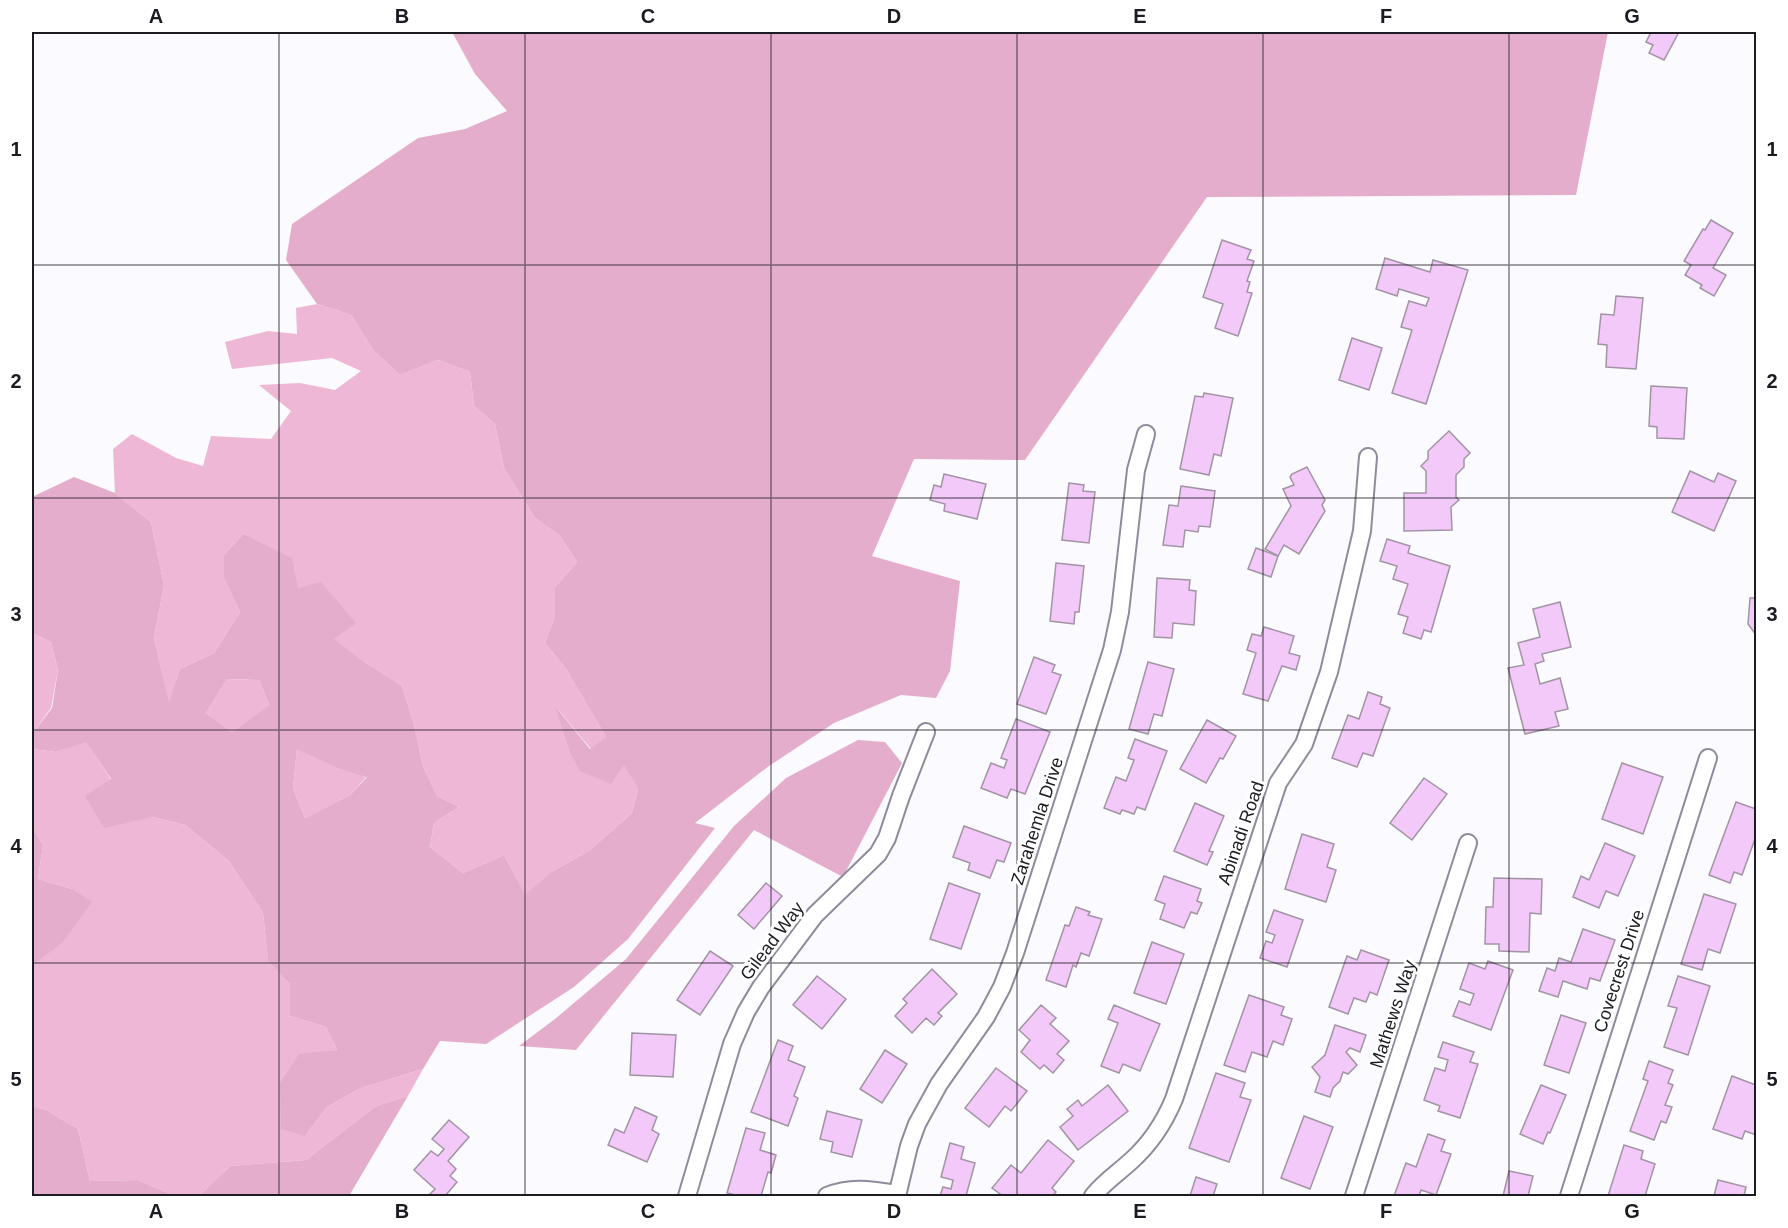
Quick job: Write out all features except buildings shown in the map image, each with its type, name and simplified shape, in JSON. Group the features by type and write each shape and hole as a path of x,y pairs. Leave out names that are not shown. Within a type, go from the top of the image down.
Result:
{"street":[{"name":"Zarahemla Drive","path":"897,1195 917,1124 939,1084 995,1002 1015,953 1112,650 1120,612 1137,470 1146,434"},
{"name":"Abinadi Road","path":"1093,1197 1151,1140 1174,1099 1278,783 1304,744 1329,672 1362,531 1368,457"},
{"name":"Gilead Way","path":"687,1197 732,1044 746,1012 761,987 815,915 873,861 883,847 926,732"},
{"name":"Covecrest Drive","path":"1569,1197 1708,758"},
{"name":"Mathews Way","path":"1354,1197 1468,843"},
{"path":"827,1197 856,1189 897,1195"}],"shaded area":[{"path":"452,32 1608,32 1576,195 1207,197 1025,460 914,459 872,556 960,581 950,671 936,698 901,695 834,723 769,766 695,823 715,828 628,939 574,987 486,1044 440,1041 423,1069 361,1088 327,1107 305,1136 281,1129 280,1083 299,1054 337,1050 326,1027 290,1016 290,984 268,961 263,913 229,861 185,825 152,817 104,828 85,796 111,779 86,742 56,752 32,749 32,734 52,708 58,670 51,642 32,633 32,497 74,477 115,493 151,522 164,585 154,638 169,701 180,669 214,653 240,612 224,579 224,555 243,534 292,558 298,588 321,582 356,623 334,639 402,686 414,724 423,766 437,796 459,807 434,823 430,847 463,873 504,855 525,895 551,872 589,851 632,813 638,789 624,765 611,784 580,771 569,751 555,706 590,749 606,737 566,669 545,643 555,616 555,587 577,562 560,536 535,518 504,468 495,424 474,406 470,372 438,360 400,375 374,351 351,315 317,304 286,260 292,224 418,138 465,129 507,111 475,74","holes":["227,679 259,680 269,705 232,733 206,713","297,749 339,769 367,777 350,795 305,818 293,788"]},
{"path":"317,304 351,315 374,351 400,375 438,360 470,372 474,406 495,424 504,468 535,518 560,536 577,562 555,587 555,616 545,643 566,669 606,737 591,749 556,707 569,751 624,764 638,789 632,813 589,851 551,872 525,896 504,855 463,873 430,847 434,823 459,807 437,796 423,766 414,724 402,686 333,639 298,588 243,534 224,555 224,579 240,612 214,653 180,669 169,702 154,638 164,585 151,522 115,493 113,449 132,434 176,458 203,466 211,436 271,439 291,411 259,385 300,383 335,390 361,371 332,358 232,369 225,342 268,331 297,334 296,308"},
{"path":"32,633 51,642 58,670 51,708 32,734"},
{"path":"227,679 259,680 269,705 232,734 206,713"},
{"path":"858,740 885,742 902,763 843,877 754,830 576,1050 519,1046 626,959 734,826 786,778"},
{"path":"86,741 111,780 152,817 185,825 229,861 263,913 268,960 290,984 290,1016 326,1027 337,1050 305,1136 327,1107 361,1088 423,1069 408,1096 376,1106 306,1160 230,1166 199,1196 175,1196 138,1180 90,1181 78,1129 46,1110 32,1106 32,966 62,942 72,889 38,879 43,845 32,827 32,749 56,752"},
{"path":"297,748 339,769 367,776 350,795 305,818 293,788"},
{"path":"32,827 43,845 38,879 72,889 92,902 62,943 32,966"},
{"path":"408,1096 349,1196 199,1196 230,1166 306,1160 376,1106"},
{"path":"32,1106 46,1110 78,1129 90,1181 138,1180 175,1196 32,1196"}]}
